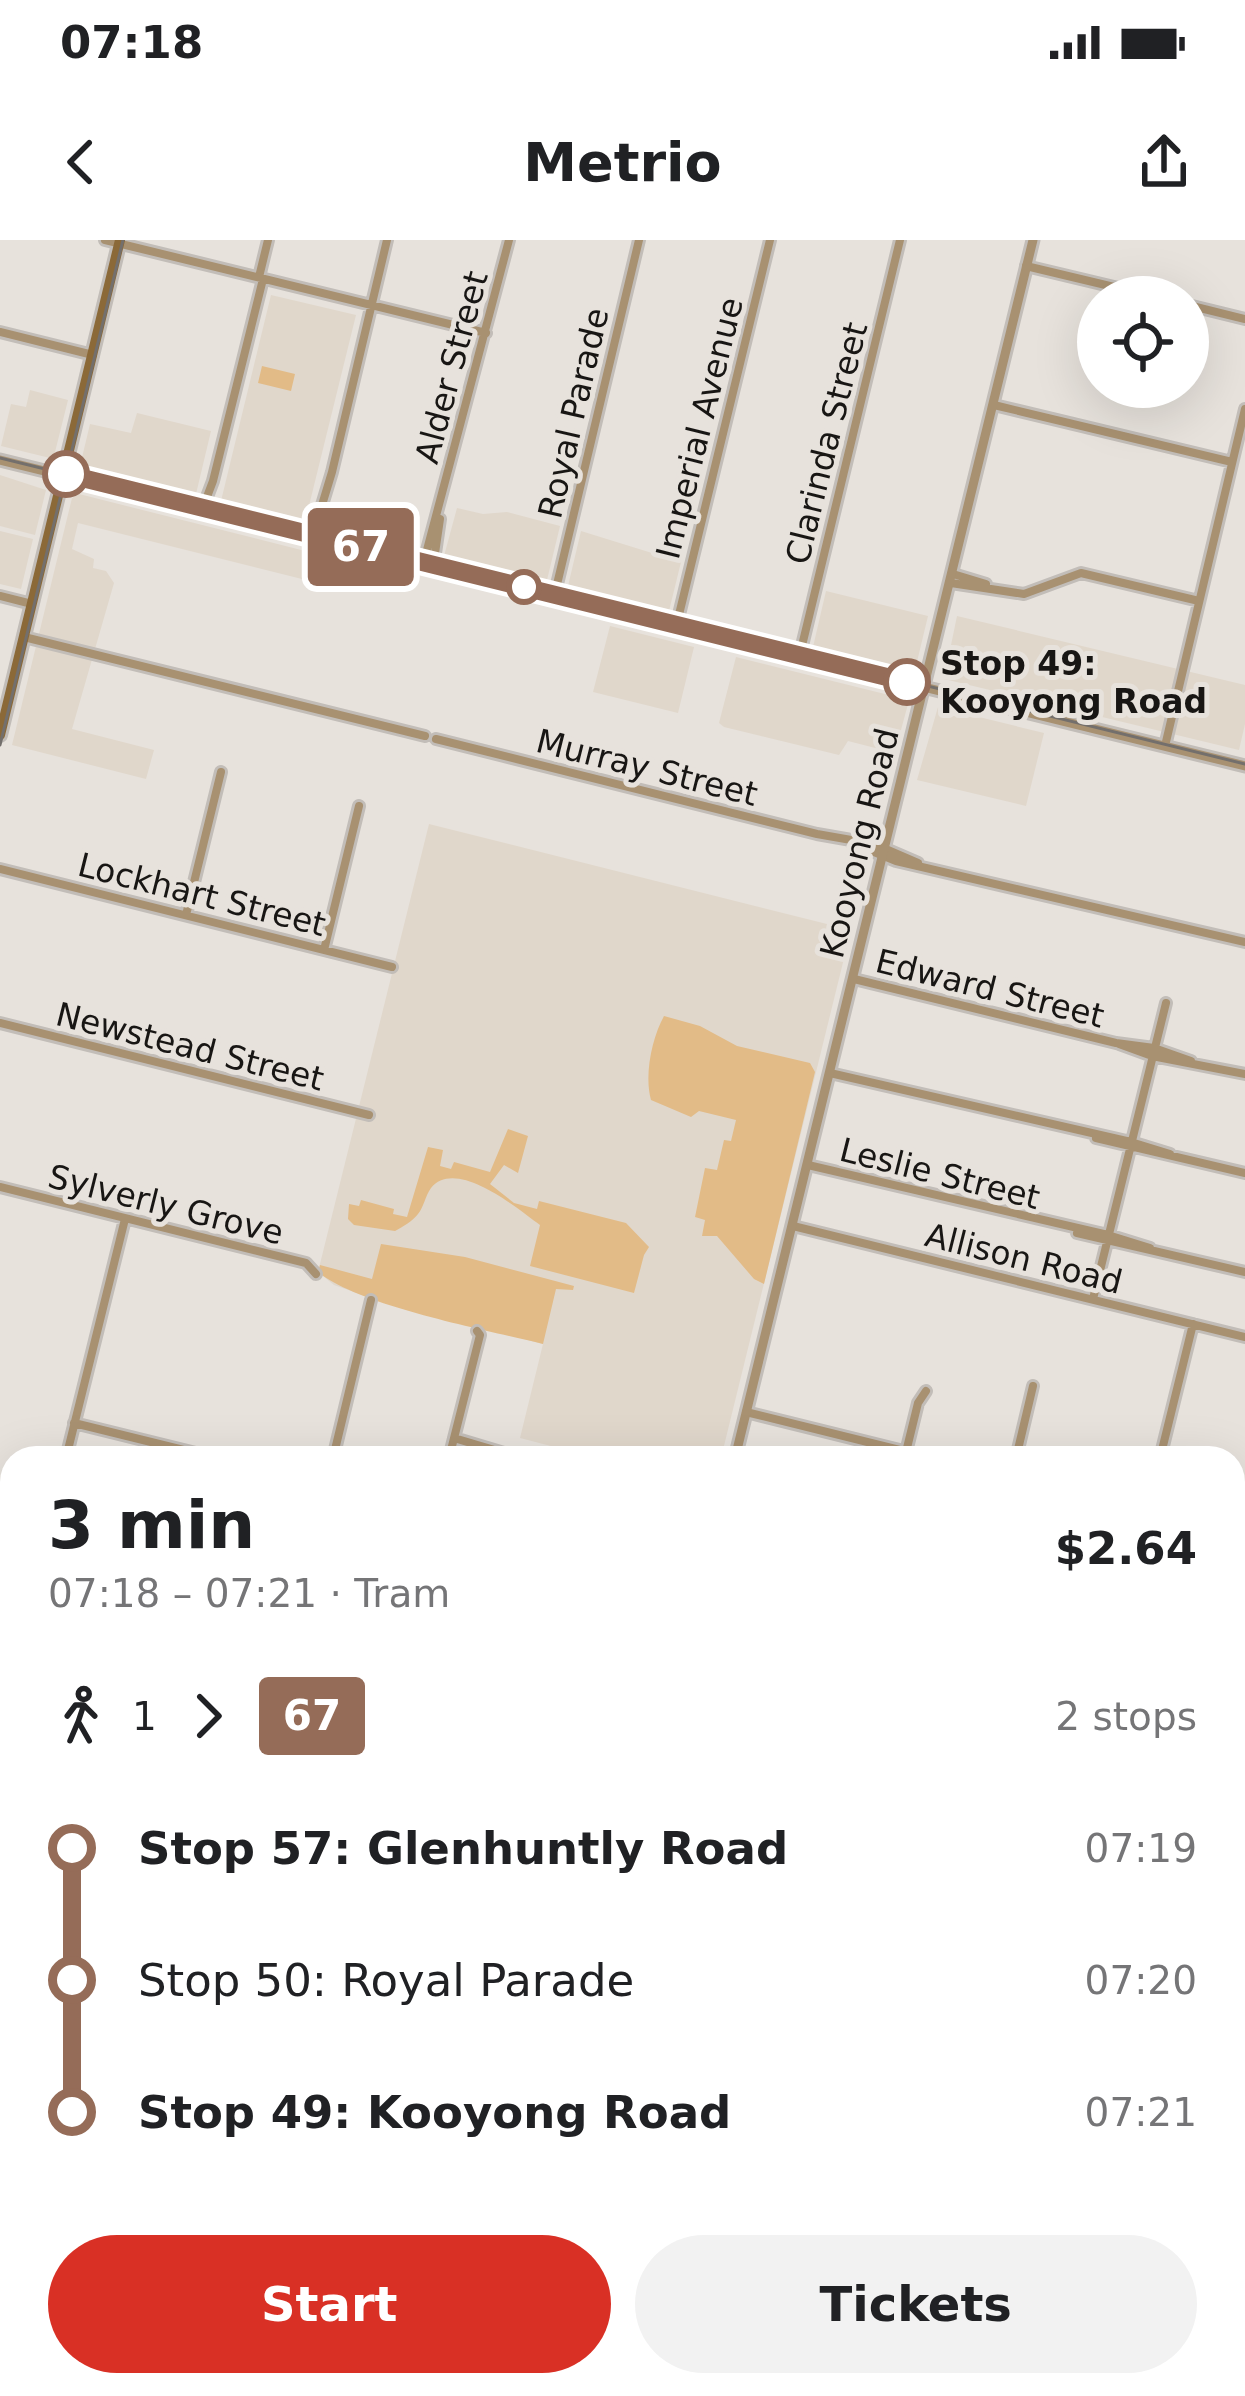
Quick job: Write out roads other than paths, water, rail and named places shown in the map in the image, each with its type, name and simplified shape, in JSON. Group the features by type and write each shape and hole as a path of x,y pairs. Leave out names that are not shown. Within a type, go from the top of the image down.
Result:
{"main road":[{"path":"0,735 120,242"}],"street":[{"path":"105,240 486,333"},
{"path":"206,511 268,240"},
{"path":"316,538 387,240"},
{"name":"Alder Street","path":"428,566 509,240"},
{"name":"Royal Parade","path":"554,597 639,240"},
{"name":"Imperial Avenue","path":"676,627 770,240"},
{"name":"Clarinda Street","path":"799,658 900,240"},
{"name":"Kooyong Road","path":"738,1446 1033,240"},
{"path":"1026,266 1077,278"},
{"path":"1209,310 1245,319"},
{"path":"0,332 93,355"},
{"path":"994,405 1232,462"},
{"path":"1165,746 1245,409"},
{"path":"0,460 1245,766"},
{"path":"952,579 1029,593 1081,573 1199,601"},
{"path":"0,596 32,604"},
{"name":"Murray Street","path":"24,637 1245,942"},
{"path":"186,915 220,772"},
{"path":"324,950 359,806"},
{"name":"Lockhart Street","path":"0,869 392,967"},
{"name":"Edward Street","path":"854,980 1245,1074"},
{"path":"1093,1299 1166,1003"},
{"name":"Newstead Street","path":"0,1023 369,1114"},
{"path":"830,1072 1245,1173"},
{"name":"Leslie Street","path":"808,1166 1245,1272"},
{"name":"Sylverly Grove","path":"0,1187 306,1263 316,1274"},
{"path":"69,1446 125,1219"},
{"name":"Allison Road","path":"793,1226 1245,1336"},
{"path":"336,1446 371,1300"},
{"path":"1163,1446 1193,1324"},
{"path":"452,1446 480,1335 477,1331"},
{"path":"1019,1446 1033,1386"},
{"path":"907,1446 918,1403 926,1391"},
{"path":"746,1412 882,1446"},
{"path":"74,1423 168,1446"},
{"path":"454,1438 481,1446"}],"tram line":[{"path":"0,745 123,240"},
{"path":"0,458 1245,764"},
{"name":"67","path":"66,474 907,682"}],"place":[{"name":"Stop 49: Kooyong Road","path":"907,682"}]}
